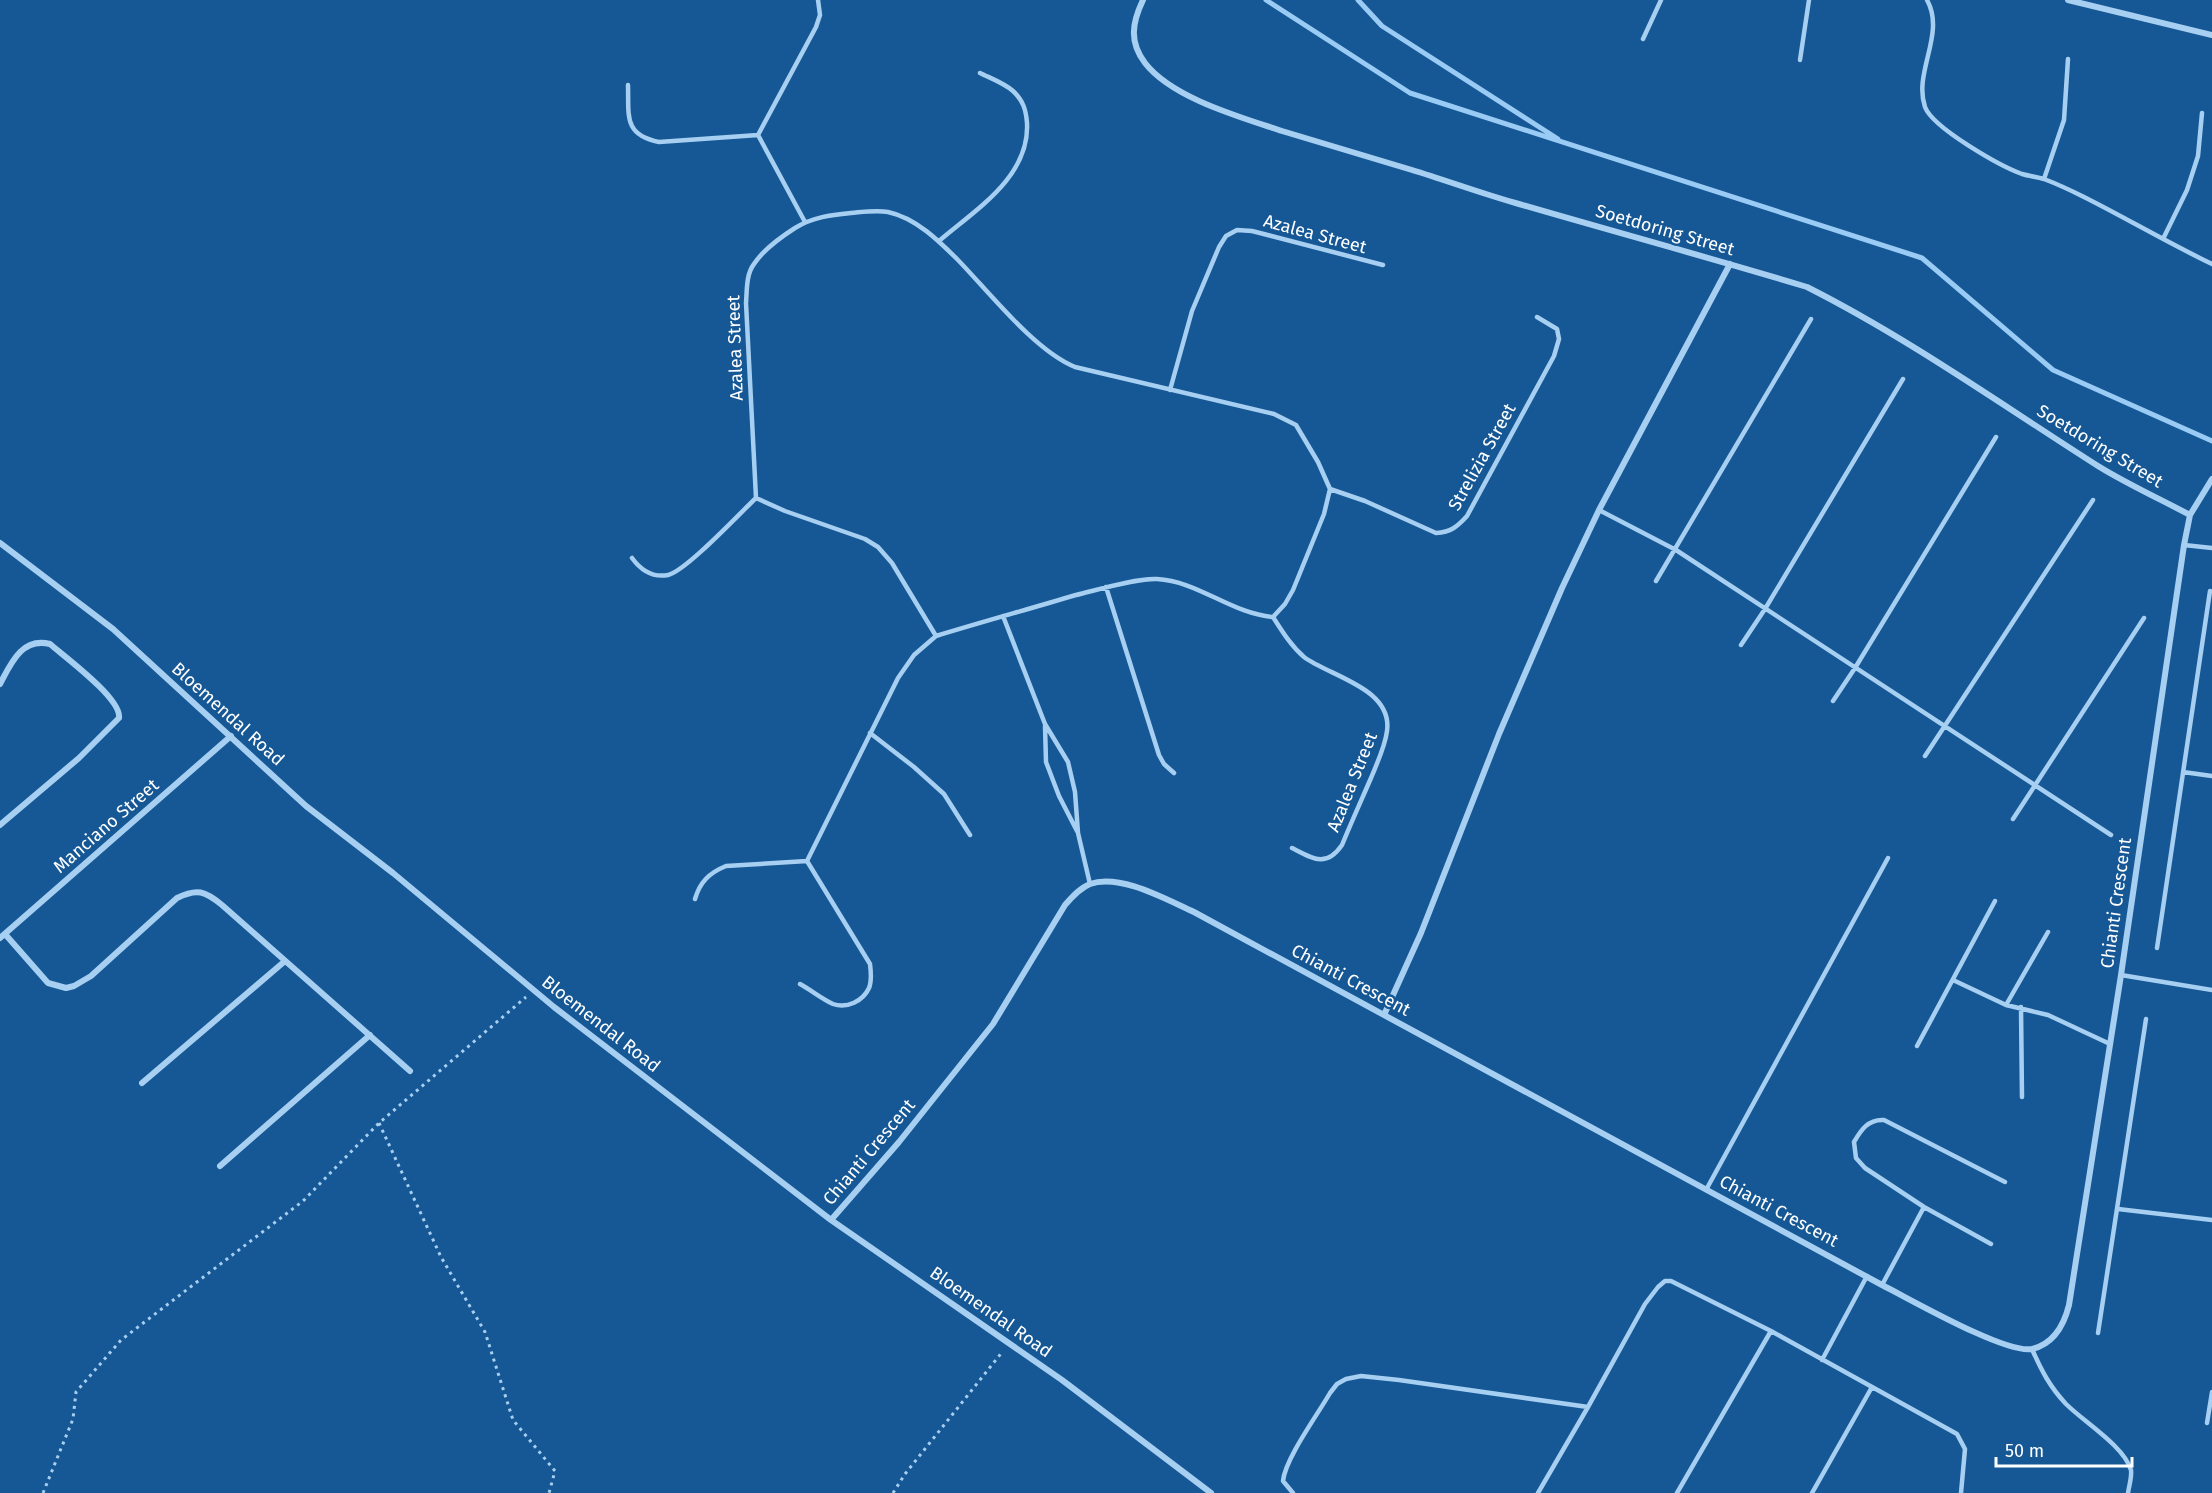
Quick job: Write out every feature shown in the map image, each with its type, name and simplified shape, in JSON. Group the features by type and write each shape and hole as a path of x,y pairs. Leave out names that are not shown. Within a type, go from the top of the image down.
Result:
{"street":[{"name":"Soetdoring Street","path":"1143,0 1135,18 1133,36 1135,46 1146,64 1169,84 1196,100 1251,121 1518,204 1807,287 1846,306 2101,467 2190,515"},
{"path":"2068,0 2212,35"},
{"path":"1384,1015 1421,933 1499,734 1599,510 1730,264"},
{"name":"Chianti Crescent","path":"831,1220 899,1142 993,1024 1065,905 1076,893 1090,884 1103,882 1123,884 1147,891 1194,912 1882,1285 1990,1340 2014,1348 2032,1349 2047,1342 2066,1319 2121,975 2184,545 2190,515 2212,479"},
{"name":"Bloemendal Road","path":"0,543 113,629 306,806 393,873 534,990 831,1220 1009,1342 1211,1493"},
{"path":"0,684 20,651 28,645 41,642 50,645 96,683 118,707 120,714 119,718 79,758 0,825"},
{"name":"Manciano Street","path":"2,936 231,736"},
{"path":"2,936 48,983 66,988 91,976 177,898 192,891 198,891 222,904 410,1071"},
{"path":"142,1083 285,961"},
{"path":"220,1166 370,1035"}],"lane":[{"path":"758,135 816,27 820,15 818,0"},
{"path":"1643,39 1661,0"},
{"path":"1800,60 1809,0"},
{"path":"1927,0 1934,24 1924,77 1923,96 1926,109 1932,118 2001,164 2080,195 2212,264"},
{"path":"2044,179 2064,120 2068,59"},
{"path":"939,241 1003,186 1014,172 1027,131 1026,108 1012,90 980,73"},
{"path":"628,85 629,118 636,133 643,139 659,142 758,135"},
{"path":"2163,239 2187,190 2198,156 2202,113"},
{"path":"758,135 805,222"},
{"name":"Azalea Street","path":"756,498 746,315 748,280 753,265 763,254 805,222 826,216 873,211 888,212 906,219 939,241 1037,343 1060,361 1075,367 1287,419 1302,434 1330,489"},
{"name":"Azalea Street","path":"1170,390 1192,311 1219,247 1226,236 1236,230 1252,231 1383,265"},
{"name":"Strelizia Street","path":"1330,489 1365,501 1436,533 1447,532 1457,527 1467,516 1554,356 1559,339 1557,329 1537,317"},
{"path":"1656,581 1811,319"},
{"path":"1741,645 1766,609 1903,379"},
{"path":"1833,701 1856,668 1996,436"},
{"path":"807,861 898,678 914,655 936,636 1106,587 1155,578 1171,581 1256,616 1273,617 1285,604 1293,590 1324,514 1330,489"},
{"path":"632,558 640,569 652,574 668,575 684,567 756,498 785,511 865,539 878,547 892,563 936,636"},
{"path":"1925,756 2092,500"},
{"path":"1599,510 1676,550 2111,835"},
{"path":"2184,545 2212,548"},
{"path":"1106,587 1159,755 1164,764 1174,773"},
{"path":"2157,948 2210,591"},
{"path":"1003,616 1045,724 1068,762 1075,792 1078,833 1090,884"},
{"name":"Azalea Street","path":"1273,617 1295,649 1306,658 1366,691 1377,700 1387,716 1388,730 1382,751 1342,845 1333,857 1322,860 1308,857 1292,848"},
{"path":"2013,819 2144,618"},
{"path":"1045,724 1046,762 1059,796 1078,833"},
{"path":"870,734 914,766 944,794 970,835"},
{"path":"2183,772 2212,776"},
{"path":"1706,1190 1887,858"},
{"path":"695,899 705,878 715,870 726,866 807,861"},
{"path":"800,984 841,1006 861,999 870,987 871,976 870,964 807,861"},
{"path":"1917,1046 1995,901"},
{"path":"2006,1005 2048,932"},
{"path":"2121,975 2212,990"},
{"path":"1953,980 2006,1005 2048,1014 2110,1044"},
{"path":"2021,1007 2022,1097"},
{"path":"2098,1333 2146,1019"},
{"path":"1991,1244 1924,1207 1865,1167 1856,1158 1854,1142 1862,1128 1871,1122 1884,1120 2005,1182"},
{"path":"1882,1285 1924,1207"},
{"path":"2118,1209 2212,1220"},
{"path":"1822,1360 1867,1276"},
{"path":"1538,1493 1645,1304 1665,1281 1671,1281 1771,1331 1960,1437 1965,1449 1961,1493"},
{"path":"1677,1493 1771,1331"},
{"path":"2032,1349 2046,1379 2066,1404 2118,1450 2126,1460 2132,1472 2128,1493"},
{"path":"1293,1493 1283,1481 1291,1457 1330,1393 1337,1384 1346,1379 1361,1376 1399,1380 1588,1407"},
{"path":"1812,1493 1872,1387"},
{"path":"2207,1423 2212,1392"}],"path":[{"path":"44,1493 73,1419 76,1392 121,1340 303,1201 379,1123 534,990"},
{"path":"379,1123 441,1257 485,1332 513,1420 555,1471 549,1493"},
{"path":"893,1493 905,1474 1009,1342"}],"waterway":[{"path":"1266,0 1410,93 1922,258 2053,370 2212,441"},
{"path":"1358,0 1382,26 1558,139"}]}
